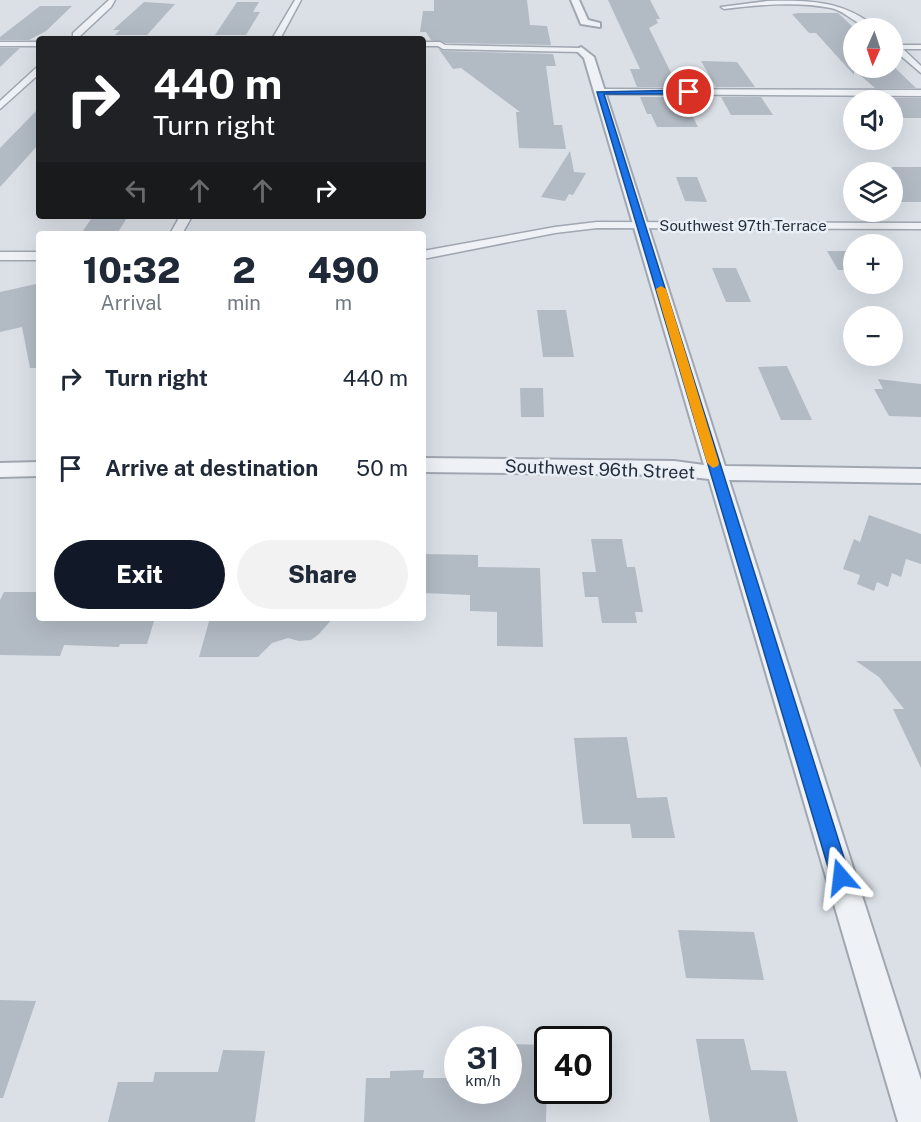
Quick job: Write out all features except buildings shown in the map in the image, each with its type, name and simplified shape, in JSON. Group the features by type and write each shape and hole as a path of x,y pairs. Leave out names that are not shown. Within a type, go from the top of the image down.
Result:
{"street":[{"path":"80,36 112,0"},
{"path":"278,36 298,0"},
{"path":"575,0 584,22 597,25"},
{"path":"724,7 748,4 819,4 847,12 856,18"},
{"path":"0,44 36,44"},
{"path":"426,44 440,44 443,47 581,50 589,57 916,1122"},
{"path":"903,46 921,47"},
{"path":"903,54 921,71"},
{"path":"2,103 36,73"},
{"path":"600,92 921,93"},
{"name":"Southwest 97th Terrace","path":"426,254 555,230 640,225 921,226"},
{"path":"0,256 36,256"},
{"name":"Southwest 96th Street","path":"426,465 674,468 716,473 921,476"},
{"path":"0,470 36,469"}],"slow traffic":[{"path":"661,289 713,463"}],"route":[{"path":"689,92 600,92 841,877"}]}
